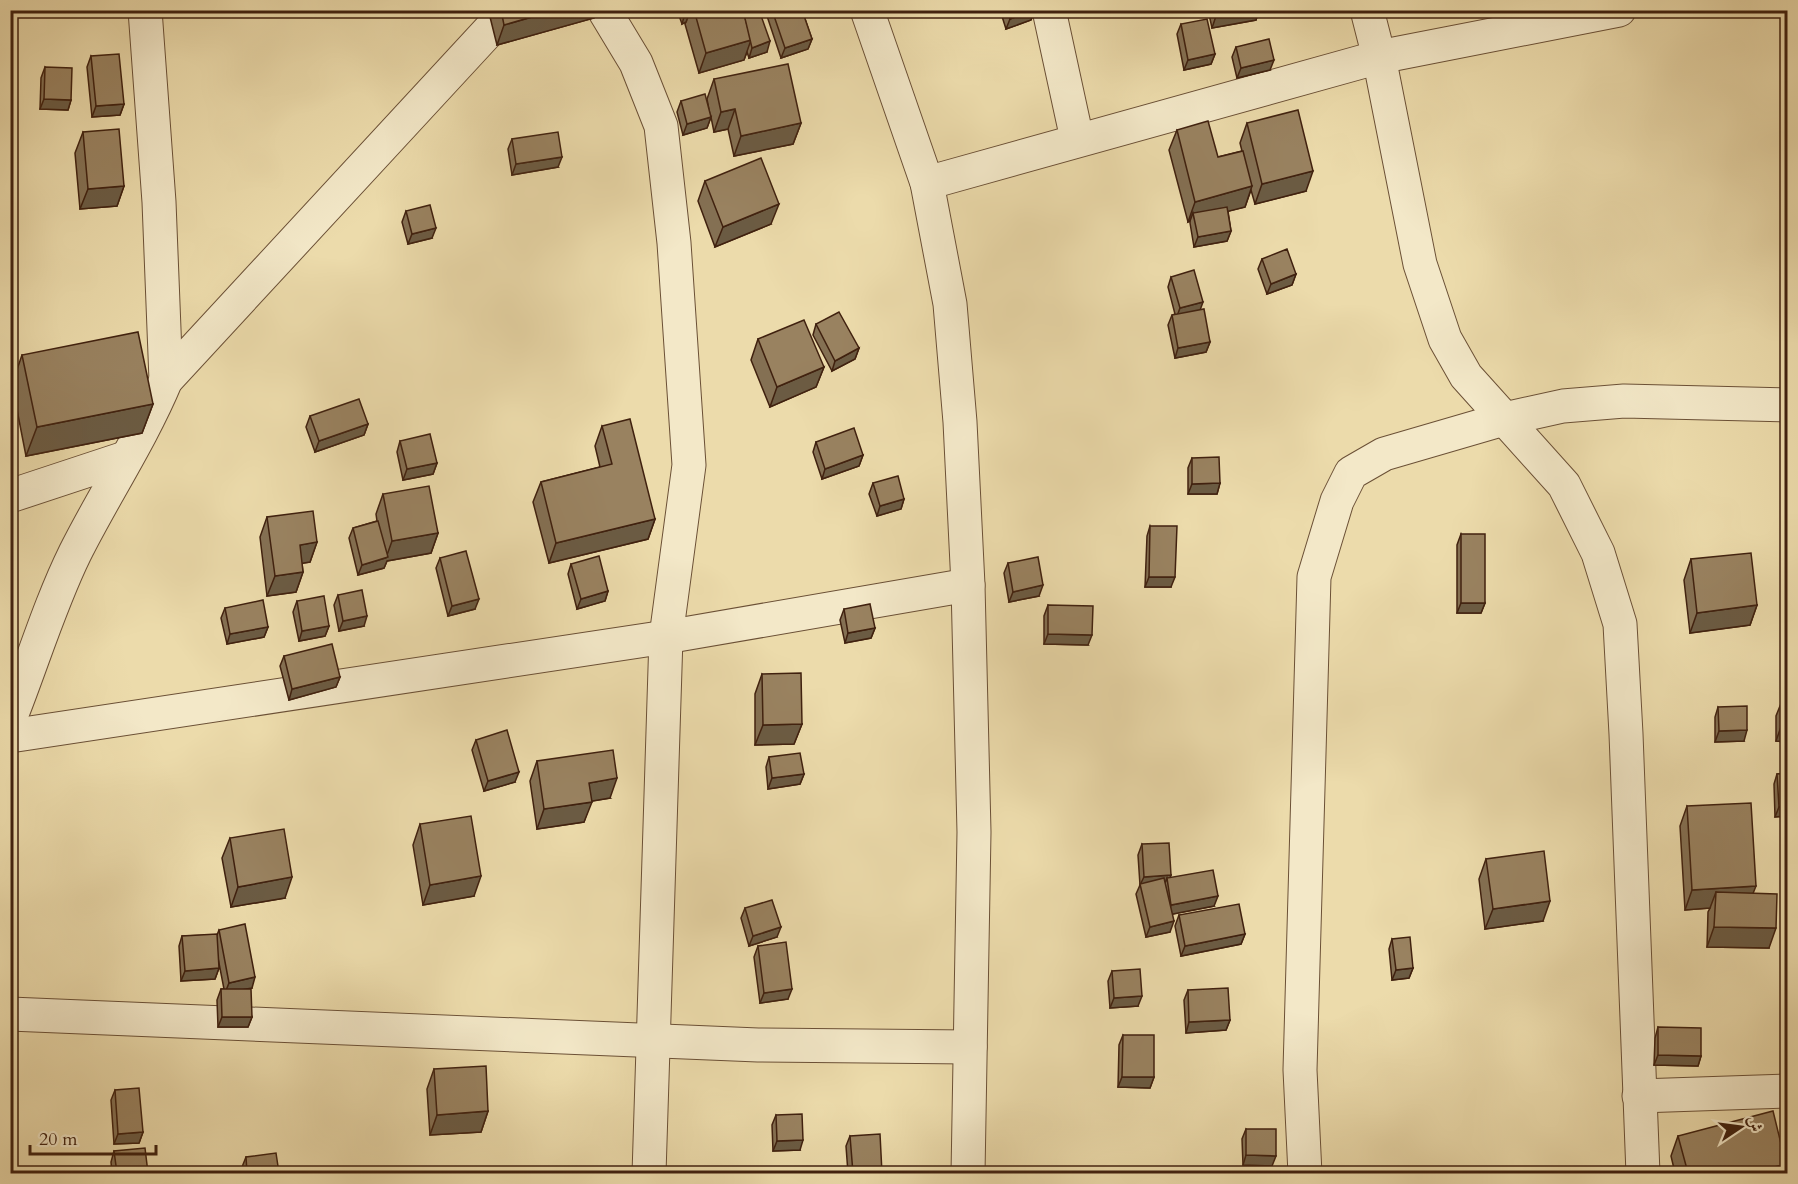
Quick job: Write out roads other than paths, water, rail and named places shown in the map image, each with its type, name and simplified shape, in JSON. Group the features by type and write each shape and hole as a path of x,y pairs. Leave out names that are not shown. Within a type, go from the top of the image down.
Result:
{"street":[{"path":"145,10 159,202 166,380"},
{"path":"10,719 74,556 125,458 149,422 166,380 508,10"},
{"path":"604,10 636,63 661,126 674,243 689,465 666,637 650,1173"},
{"path":"867,10 927,183 950,304 960,422 968,585 974,832 968,1173"},
{"path":"1049,10 1077,139"},
{"path":"1367,10 1379,57 1419,264 1445,339 1466,376 1564,486 1598,553 1620,624 1643,1173"},
{"path":"927,183 1077,139 1379,57 1619,10"},
{"path":"1305,1173 1300,1070 1314,577 1337,501 1351,473 1384,454 1504,418 1563,406 1624,401 1788,405"},
{"path":"10,496 125,458"},
{"path":"10,736 666,637 968,585"},
{"path":"10,1014 758,1045 970,1047"},
{"path":"1639,1096 1788,1091"}]}
